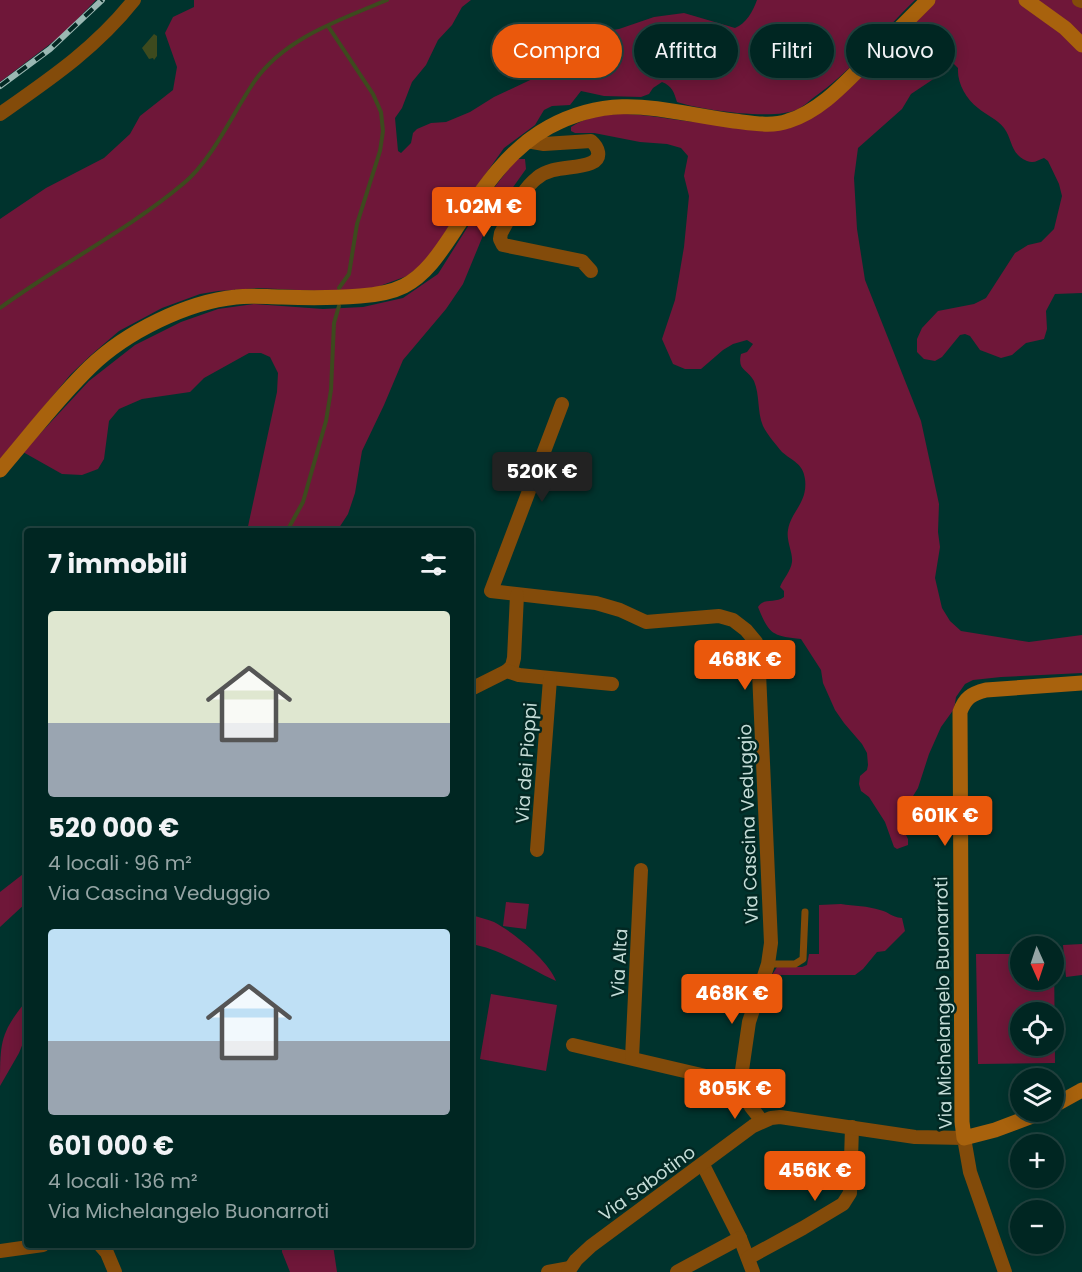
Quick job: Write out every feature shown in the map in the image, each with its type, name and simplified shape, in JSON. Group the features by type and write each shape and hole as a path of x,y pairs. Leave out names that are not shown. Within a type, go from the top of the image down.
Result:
{"main road":[{"path":"0,470 53,406 92,365 119,344 173,314 215,300 239,296 360,297 376,295 405,286 434,261 490,179 526,141 549,127 579,113 616,106 650,107 749,122 786,122 816,108 928,0"},
{"path":"1026,0 1065,28 1082,45"},
{"name":"Via Michelangelo Buonarroti","path":"964,1138 960,712 964,700 973,693 1082,683"},
{"path":"1064,1100 1082,1090"},
{"path":"964,1138 1016,1122"}],"street":[{"path":"0,114 93,46 134,0"},
{"path":"526,141 544,144 591,141 597,146 598,158 594,162 544,173 534,179 501,233 500,239 503,245 582,261 591,271"},
{"name":"Via Cascina Veduggio","path":"562,404 491,591 596,603 620,610 646,622 719,615 733,620 756,642 759,659 771,922 768,964 749,1022 740,1084"},
{"path":"474,688 507,671 512,666 517,595"},
{"name":"Via dei Pioppi","path":"507,671 550,679 612,684"},
{"name":"Via dei Pioppi","path":"537,850 550,679"},
{"name":"Via Alta","path":"632,1059 641,870"},
{"path":"573,1045 740,1084 751,1107 762,1121 780,1118 915,1137 964,1138 970,1172 1003,1270"},
{"name":"Via Sabotino","path":"569,1270 591,1246 762,1121"},
{"path":"748,1258 843,1204 850,1193 852,1127"},
{"path":"703,1164 740,1238 753,1272"},
{"path":"677,1272 740,1238"},
{"path":"0,1251 24,1248"},
{"path":"103,1248 115,1272"},
{"path":"549,1272 569,1270"}],"lane":[{"path":"768,964 795,964 800,963 803,959 805,912"}],"shaded area":[{"path":"0,0 96,0 62,35 0,82"},
{"path":"194,0 471,0 462,7 452,25 438,40 426,65 412,82 402,108 395,118 398,151 401,153 411,143 413,133 417,129 431,123 446,122 470,112 494,97 534,78 622,78 622,28 654,17 684,13 721,24 634,24 634,78 738,78 738,26 749,17 757,0 915,0 892,24 846,24 846,71 802,107 787,112 738,113 688,105 677,102 672,90 662,82 649,94 641,97 604,96 581,91 570,105 552,106 544,110 535,125 504,148 450,224 431,257 407,276 377,287 357,290 317,291 258,288 218,291 200,294 162,308 119,331 91,355 71,374 0,459 0,219 46,188 104,158 130,134 140,116 173,90 177,67 165,33 173,17 194,7"},
{"path":"935,0 1082,0 1082,293 1055,294 1046,311 1047,329 1044,339 1026,343 1012,355 1001,358 980,350 970,336 965,334 960,335 942,357 935,361 924,359 917,352 917,339 922,328 938,311 974,304 986,298 1015,253 1028,245 1041,242 1054,229 1062,196 1059,184 1048,161 1044,158 1029,162 1021,158 1004,128 966,95 955,65 955,24 908,24"},
{"path":"154,34 157,36 157,56 154,60 149,59 142,48"},
{"path":"846,78 934,78 911,94 902,109 858,148 854,178 857,229 865,280 921,421 939,504 940,547 935,578 942,608 950,621 961,631 1029,642 1082,635 1082,673 1001,677 973,680 965,684 956,697 954,709 941,727 918,788 905,809 902,819 908,845 897,849 894,847 885,822 869,797 861,791 860,776 867,770 867,753 835,710 823,683 821,670 801,639 784,637 773,632 765,623 758,607 763,602 784,597 784,591 780,587 792,562 788,530 792,517 802,501 805,479 802,469 782,452 763,426 754,381 740,364 741,354 747,352 753,344 747,340 733,344 701,369 685,369 673,364 662,339 675,300 684,247 689,196 684,176 688,156 681,148 667,144 571,131 571,127 585,120 616,114 697,122 793,125"},
{"path":"516,159 525,159 526,169 489,221 463,284 446,309 403,360 362,451 355,493 348,514 339,528 248,528 277,392 278,373 270,357 261,353 249,353 204,378 190,392 142,399 119,409 109,421 104,459 98,469 82,475 62,474 23,452 89,381 135,345 181,322 218,309 254,304 323,309 363,307 403,298 438,274 484,201"},
{"path":"24,873 24,905 0,927 0,892"},
{"path":"506,902 529,904 526,929 503,926"},
{"path":"841,904 875,909 902,918 905,931 885,951 877,952 855,975 772,975 777,967 802,967 807,965 809,954 819,954 819,905"},
{"path":"474,916 494,922 520,940 546,965 556,981 504,954 474,945"},
{"path":"1082,944 1082,975 1066,977 1064,945"},
{"path":"976,954 1010,954 1010,990 1054,990 1054,1002 1010,1002 1010,1056 1055,1056 1055,1063 978,1064"},
{"path":"491,994 557,1005 546,1071 480,1059"},
{"path":"24,1004 24,1040 0,1086 1,1048 11,1021"},
{"path":"282,1248 333,1248 337,1272 290,1272"}],"waterway":[{"path":"0,308 140,217 184,183 204,162 254,82 281,53 314,32 387,0"},
{"path":"328,26 373,94 381,112 383,131 380,151 357,224 349,274 339,288"},
{"path":"289,528 303,502 326,421 331,390 334,323 339,306"}],"railway":[{"path":"0,86 50,49 102,0"}]}
